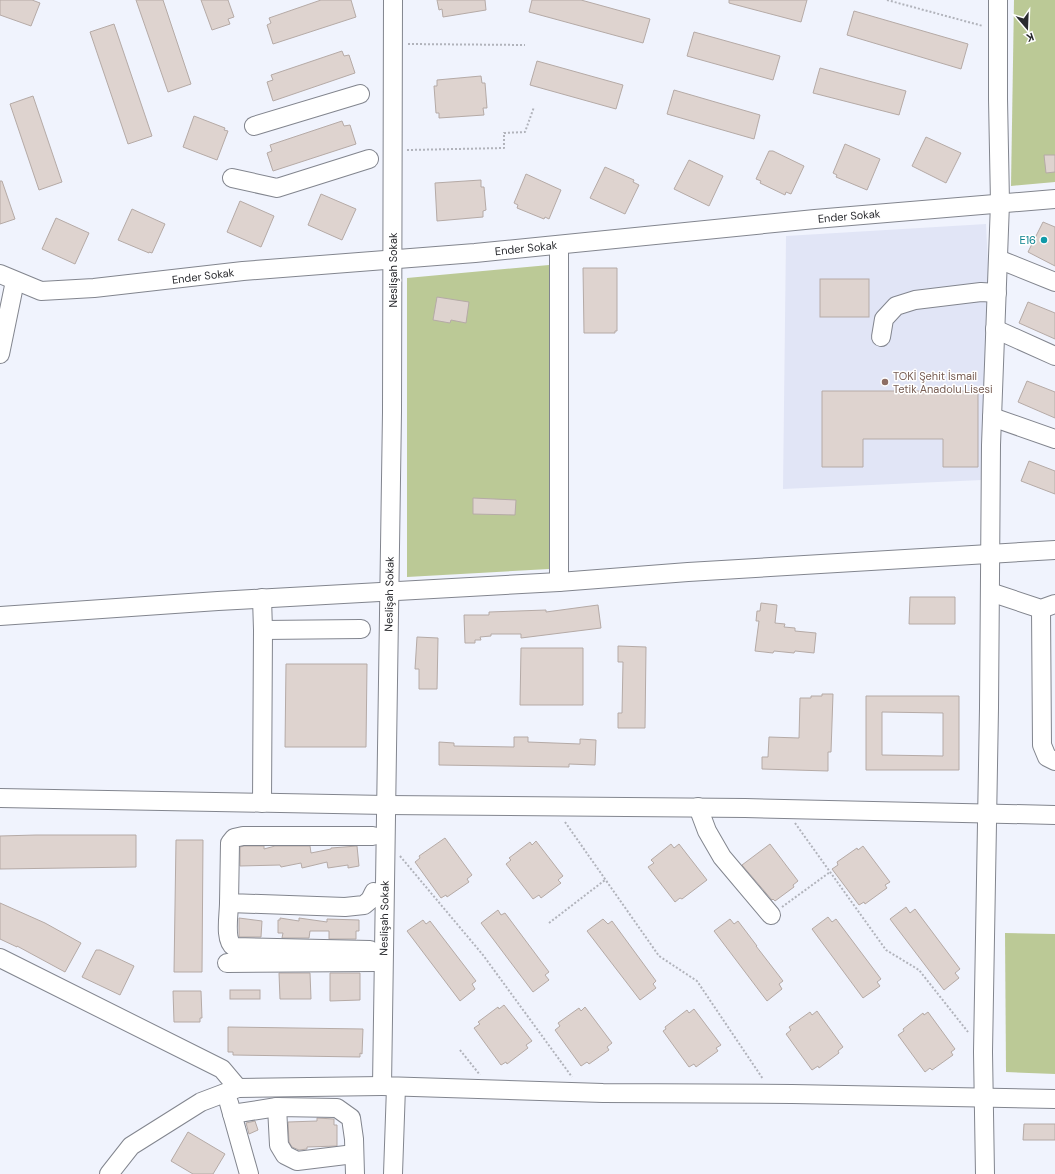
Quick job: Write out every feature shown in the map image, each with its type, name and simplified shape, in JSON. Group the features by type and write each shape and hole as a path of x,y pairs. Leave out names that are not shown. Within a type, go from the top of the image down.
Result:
{"street":[{"name":"Neslişah Sokak","path":"393,0 392,412 384,894 384,962 393,1174"},
{"path":"985,1174 983,1097 992,417 1000,203 998,0"},
{"path":"254,126 360,94"},
{"path":"232,178 277,188 369,159"},
{"name":"Ender Sokak","path":"8,278 41,291 94,288 244,271 393,261 815,219 1055,199"},
{"path":"559,245 559,582"},
{"path":"998,259 1055,282"},
{"path":"0,354 8,278"},
{"path":"881,337 884,319 896,306 915,300 981,292 997,293"},
{"path":"995,329 1055,356"},
{"path":"992,417 1055,439"},
{"path":"0,616 389,590 559,582 688,572 1055,550"},
{"path":"990,592 1048,607 1042,745 1047,757 1055,761"},
{"path":"262,598 262,803"},
{"path":"263,630 362,629"},
{"path":"0,798 386,805 698,807 1055,815"},
{"path":"698,807 707,831 722,857 771,915"},
{"path":"370,950 234,947 230,945 228,938 230,843 234,838 243,836 373,836"},
{"path":"229,904 345,907 364,906 370,900 374,892 384,894"},
{"path":"0,958 222,1069 233,1090 232,1114 249,1174"},
{"path":"227,963 384,962"},
{"path":"109,1174 131,1146 201,1102 233,1090 389,1087 583,1092 1055,1099"},
{"path":"232,1114 277,1107 337,1108 351,1118 355,1174"},
{"path":"277,1107 279,1145 284,1155 297,1161 354,1154"}],"path":[{"path":"887,0 998,30"},
{"path":"393,44 525,45"},
{"path":"393,150 504,148 504,133 525,132 534,107"},
{"path":"554,806 659,956 697,982 773,1094"},
{"path":"784,809 886,950 919,970 970,1034"},
{"path":"400,856 483,955 583,1092"},
{"path":"771,915 830,872"},
{"path":"549,923 605,880"},
{"path":"460,1050 492,1090"}],"shaded area":[{"name":"TOKİ Şehit İsmail Tetik Anadolu Lisesi","path":"986,224 989,284 982,480 783,489 786,236"}],"green space":[{"path":"1014,0 1055,0 1055,182 1011,186"},
{"path":"549,265 549,569 407,577 407,278"},
{"path":"1005,933 1055,934 1055,1074 1006,1072"}],"building":[{"path":"0,0 32,0 40,3 31,26 0,15"},
{"path":"136,0 163,0 191,84 168,92"},
{"path":"201,0 228,0 234,17 228,19 230,24 212,30"},
{"path":"321,0 351,0 356,17 273,44 267,25 271,23 269,18"},
{"path":"437,0 485,0 486,10 443,17 442,9 439,10"},
{"path":"532,0 581,0 650,19 643,43 529,12"},
{"path":"729,0 807,0 801,22 729,3"},
{"path":"854,11 968,44 961,69 847,35"},
{"path":"114,24 152,136 128,144 90,32"},
{"path":"694,32 780,56 773,80 687,56"},
{"path":"342,51 344,56 349,55 355,73 273,101 267,82 273,80 271,75"},
{"path":"537,61 623,85 616,109 530,85"},
{"path":"820,68 906,91 899,115 813,93"},
{"path":"481,76 482,83 485,83 487,108 483,108 484,115 439,118 439,113 436,113 434,86 437,86 437,80"},
{"path":"674,90 760,115 754,139 667,114"},
{"path":"33,96 62,182 39,190 10,104"},
{"path":"194,116 225,128 224,130 228,131 217,160 183,147"},
{"path":"342,121 344,126 350,125 356,144 273,171 267,153 272,151 270,145"},
{"path":"926,137 961,153 946,183 912,166"},
{"path":"845,144 880,159 867,190 836,177 837,175 833,173"},
{"path":"769,151 773,151 804,166 791,194 786,192 785,195 760,183 761,181 756,179"},
{"path":"1044,155 1055,155 1055,172 1046,173"},
{"path":"689,160 723,176 709,206 674,189"},
{"path":"605,167 634,180 633,182 639,185 625,214 590,198"},
{"path":"526,174 561,190 549,219 545,217 544,219 517,208 518,205 514,203"},
{"path":"481,180 481,187 484,187 486,210 483,211 483,217 437,221 435,183"},
{"path":"0,181 2,181 15,219 0,224"},
{"path":"321,194 356,209 342,240 308,225"},
{"path":"240,201 274,216 261,247 227,232"},
{"path":"132,209 165,224 152,253 118,240"},
{"path":"56,218 89,233 75,264 42,249"},
{"name":"E16","path":"1043,222 1055,227 1055,266 1028,252"},
{"path":"583,268 617,268 617,331 615,331 615,333 584,333"},
{"path":"820,279 869,279 869,317 820,317"},
{"path":"437,297 469,302 466,323 451,320 450,323 433,320"},
{"path":"1028,302 1055,313 1055,339 1019,323"},
{"path":"1027,381 1055,392 1055,418 1018,402"},
{"path":"822,391 978,391 978,467 943,467 943,439 863,439 863,467 822,467"},
{"path":"1029,461 1055,471 1055,494 1021,481"},
{"path":"473,498 516,500 515,515 473,514"},
{"path":"910,597 955,597 955,624 909,624"},
{"path":"761,603 777,605 775,623 785,624 784,627 795,628 795,631 816,633 814,653 774,651 773,653 755,651 759,621 756,621 757,611 760,611"},
{"path":"598,605 601,628 521,638 521,634 491,634 491,636 480,637 481,640 475,640 475,643 465,643 464,615 489,615 489,612 546,610 546,612"},
{"path":"417,637 438,638 437,689 419,689 419,669 415,669"},
{"path":"618,646 646,647 645,728 618,728 618,713 622,713 623,662 618,662"},
{"path":"521,648 583,648 583,705 520,705"},
{"path":"286,664 367,664 366,747 285,747"},
{"path":"822,694 833,694 831,752 828,752 828,771 762,769 762,757 768,757 769,737 799,738 800,698 822,696"},
{"path":"866,696 959,696 959,770 866,770","holes":["882,712 943,713 943,756 882,755"]},
{"path":"514,737 528,737 528,742 580,744 580,739 596,740 595,765 569,764 569,767 439,765 439,742 454,743 454,746 514,747"},
{"path":"136,835 136,867 0,869 0,836"},
{"path":"445,838 472,875 467,879 469,882 447,897 446,895 441,898 415,862 420,858 419,856"},
{"path":"176,840 203,840 202,972 174,972"},
{"path":"536,841 563,876 558,880 561,883 541,898 539,895 533,899 506,864 511,860 509,858 530,842 532,845"},
{"path":"671,844 674,848 679,844 707,880 682,899 680,898 675,902 648,867 654,863 651,860"},
{"path":"770,844 798,881 793,885 794,887 775,901 773,899 772,900 742,865"},
{"path":"264,846 264,849 275,846 310,846 311,853 331,848 357,846 359,866 348,868 348,865 328,868 327,862 302,868 301,863 281,867 280,865 240,866 240,847"},
{"path":"863,846 890,882 885,885 887,888 865,904 864,902 859,905 832,869 838,865 837,862 857,848 858,850"},
{"path":"0,903 45,923 81,943 65,972 17,946 0,939"},
{"path":"906,907 910,913 915,909 960,969 955,973 959,978 944,990 890,919"},
{"path":"498,910 501,915 505,913 549,972 545,975 549,980 533,992 481,923"},
{"path":"828,917 832,922 836,919 881,979 877,982 880,986 863,998 812,929"},
{"path":"239,918 262,921 261,937 239,937"},
{"path":"280,918 299,921 299,918 327,922 327,919 359,920 359,931 356,931 356,939 329,939 329,931 310,931 309,938 282,938 283,933 278,933 278,920 280,920"},
{"path":"603,919 608,924 612,921 656,981 653,984 656,988 640,1000 587,931"},
{"path":"730,919 734,924 738,921 783,981 779,984 782,989 767,1001 714,931"},
{"path":"423,920 426,924 430,921 476,981 472,984 475,989 460,1001 407,931"},
{"path":"96,950 100,950 134,966 120,995 82,977"},
{"path":"279,973 310,973 311,999 280,999"},
{"path":"330,973 360,973 360,1000 330,1001"},
{"path":"230,990 260,990 260,999 230,999"},
{"path":"173,991 201,991 202,1018 200,1018 200,1022 174,1022"},
{"path":"504,1005 532,1041 526,1045 528,1048 507,1064 506,1062 501,1065 474,1028 480,1024 478,1022 498,1007 499,1009"},
{"path":"585,1007 612,1043 607,1047 609,1050 589,1064 587,1062 581,1066 555,1030 560,1026 558,1023 579,1008 581,1011"},
{"path":"694,1009 721,1045 716,1048 718,1051 696,1067 694,1064 689,1067 663,1031 666,1029 665,1027 687,1010 689,1013"},
{"path":"817,1011 843,1047 838,1051 839,1053 819,1068 818,1066 812,1070 786,1034 791,1030 789,1027 810,1012 812,1015"},
{"path":"928,1012 955,1049 951,1052 953,1055 932,1070 930,1068 925,1072 898,1035 904,1031 903,1029 923,1013 924,1015"},
{"path":"228,1027 363,1029 362,1054 360,1053 360,1057 233,1055 233,1052 228,1052"},
{"path":"317,1118 334,1119 334,1125 337,1125 337,1146 307,1147 307,1149 299,1150 292,1147 289,1142 288,1122 317,1121"},
{"path":"255,1121 258,1130 249,1134 246,1123"},
{"path":"1024,1124 1055,1124 1055,1140 1023,1140"},
{"path":"188,1132 225,1154 213,1174 193,1174 171,1161"}],"place":[{"name":"E16","path":"1044,240"},
{"name":"TOKİ Şehit İsmail Tetik Anadolu Lisesi","path":"885,382"}]}
